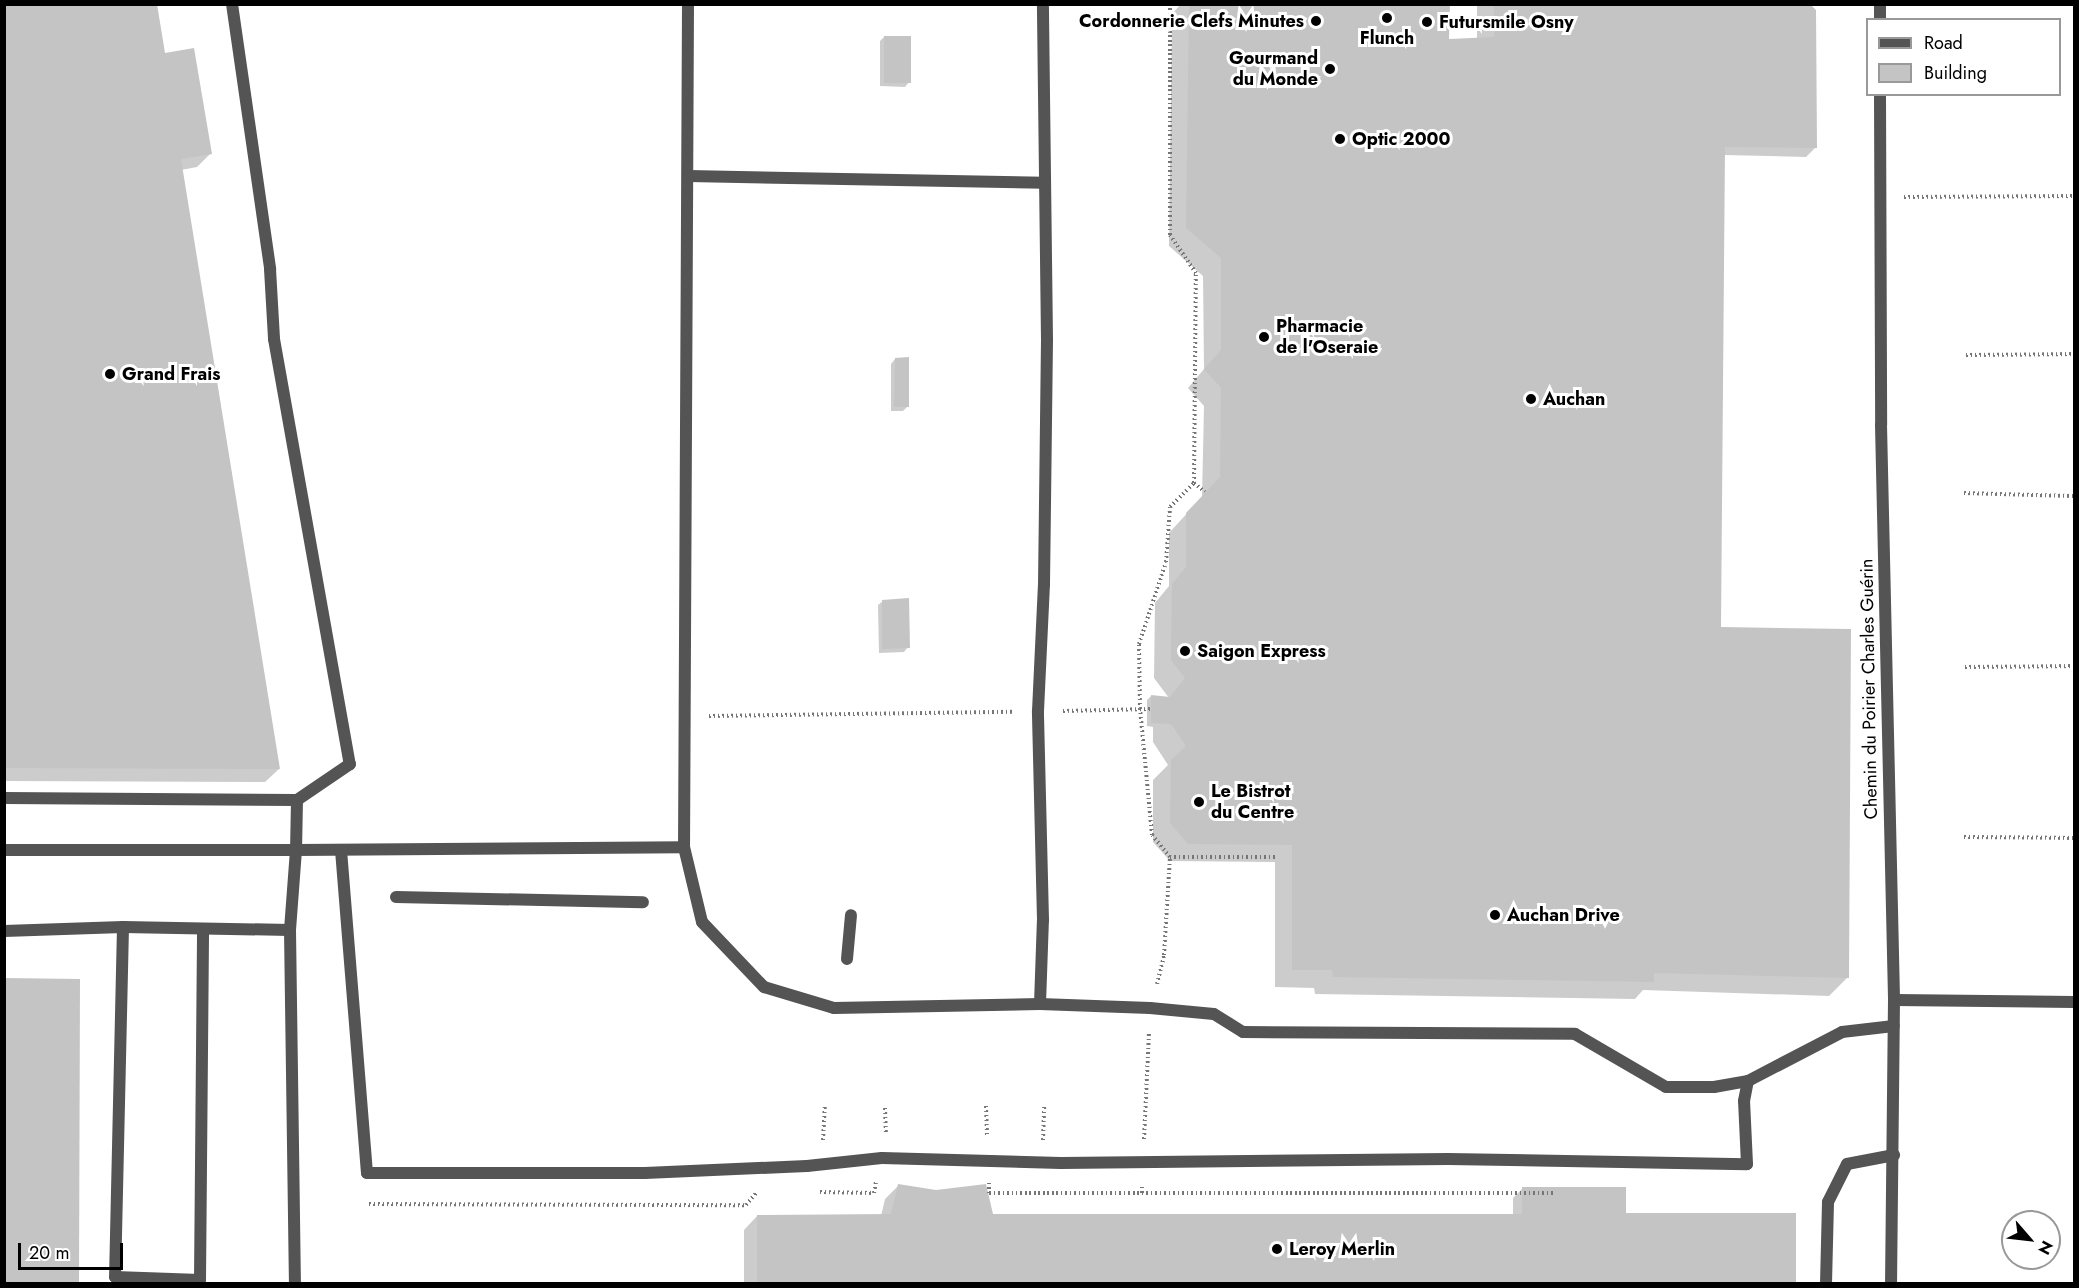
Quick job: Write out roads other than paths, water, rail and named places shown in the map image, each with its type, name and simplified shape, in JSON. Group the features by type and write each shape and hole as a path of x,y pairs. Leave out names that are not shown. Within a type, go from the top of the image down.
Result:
{"street":[{"path":"4,798 297,800 350,764 274,339 270,268 232,4"},
{"path":"688,4 684,847 702,922 764,987 834,1008 1040,1005 1150,1008 1214,1014 1243,1032 1575,1034 1666,1087 1714,1088 1748,1081 1842,1032 1894,1026"},
{"path":"1040,1005 1043,920 1038,711 1044,585 1043,4"},
{"name":"Chemin du Poirier Charles Guérin","path":"1880,96 1894,1000 1891,1284"},
{"path":"688,176 1044,183"},
{"path":"295,1284 290,930 297,800"},
{"path":"4,850 684,847"},
{"path":"341,850 367,1173 645,1173 807,1166 882,1158 988,1162 1143,1163 1448,1159 1747,1164 1744,1101 1748,1081"},
{"path":"396,897 643,902"},
{"path":"847,959 851,915"},
{"path":"4,931 123,927 290,930"},
{"path":"123,927 116,1277 200,1280 203,930"},
{"path":"1894,1000 2074,1002"},
{"path":"1826,1284 1828,1202 1847,1164 1894,1155"}],"place":[{"name":"Flunch","path":"1387,18"},
{"name":"Cordonnerie Clefs Minutes","path":"1316,21"},
{"name":"Futursmile Osny","path":"1427,22"},
{"name":"Gourmand du Monde","path":"1330,69"},
{"name":"Optic 2000","path":"1340,139"},
{"name":"Pharmacie de l'Oseraie","path":"1264,337"},
{"name":"Grand Frais","path":"110,374"},
{"name":"Auchan","path":"1531,399"},
{"name":"Saigon Express","path":"1185,651"},
{"name":"Le Bistrot du Centre","path":"1199,802"},
{"name":"Auchan Drive","path":"1495,915"},
{"name":"Leroy Merlin","path":"1277,1249"}]}
